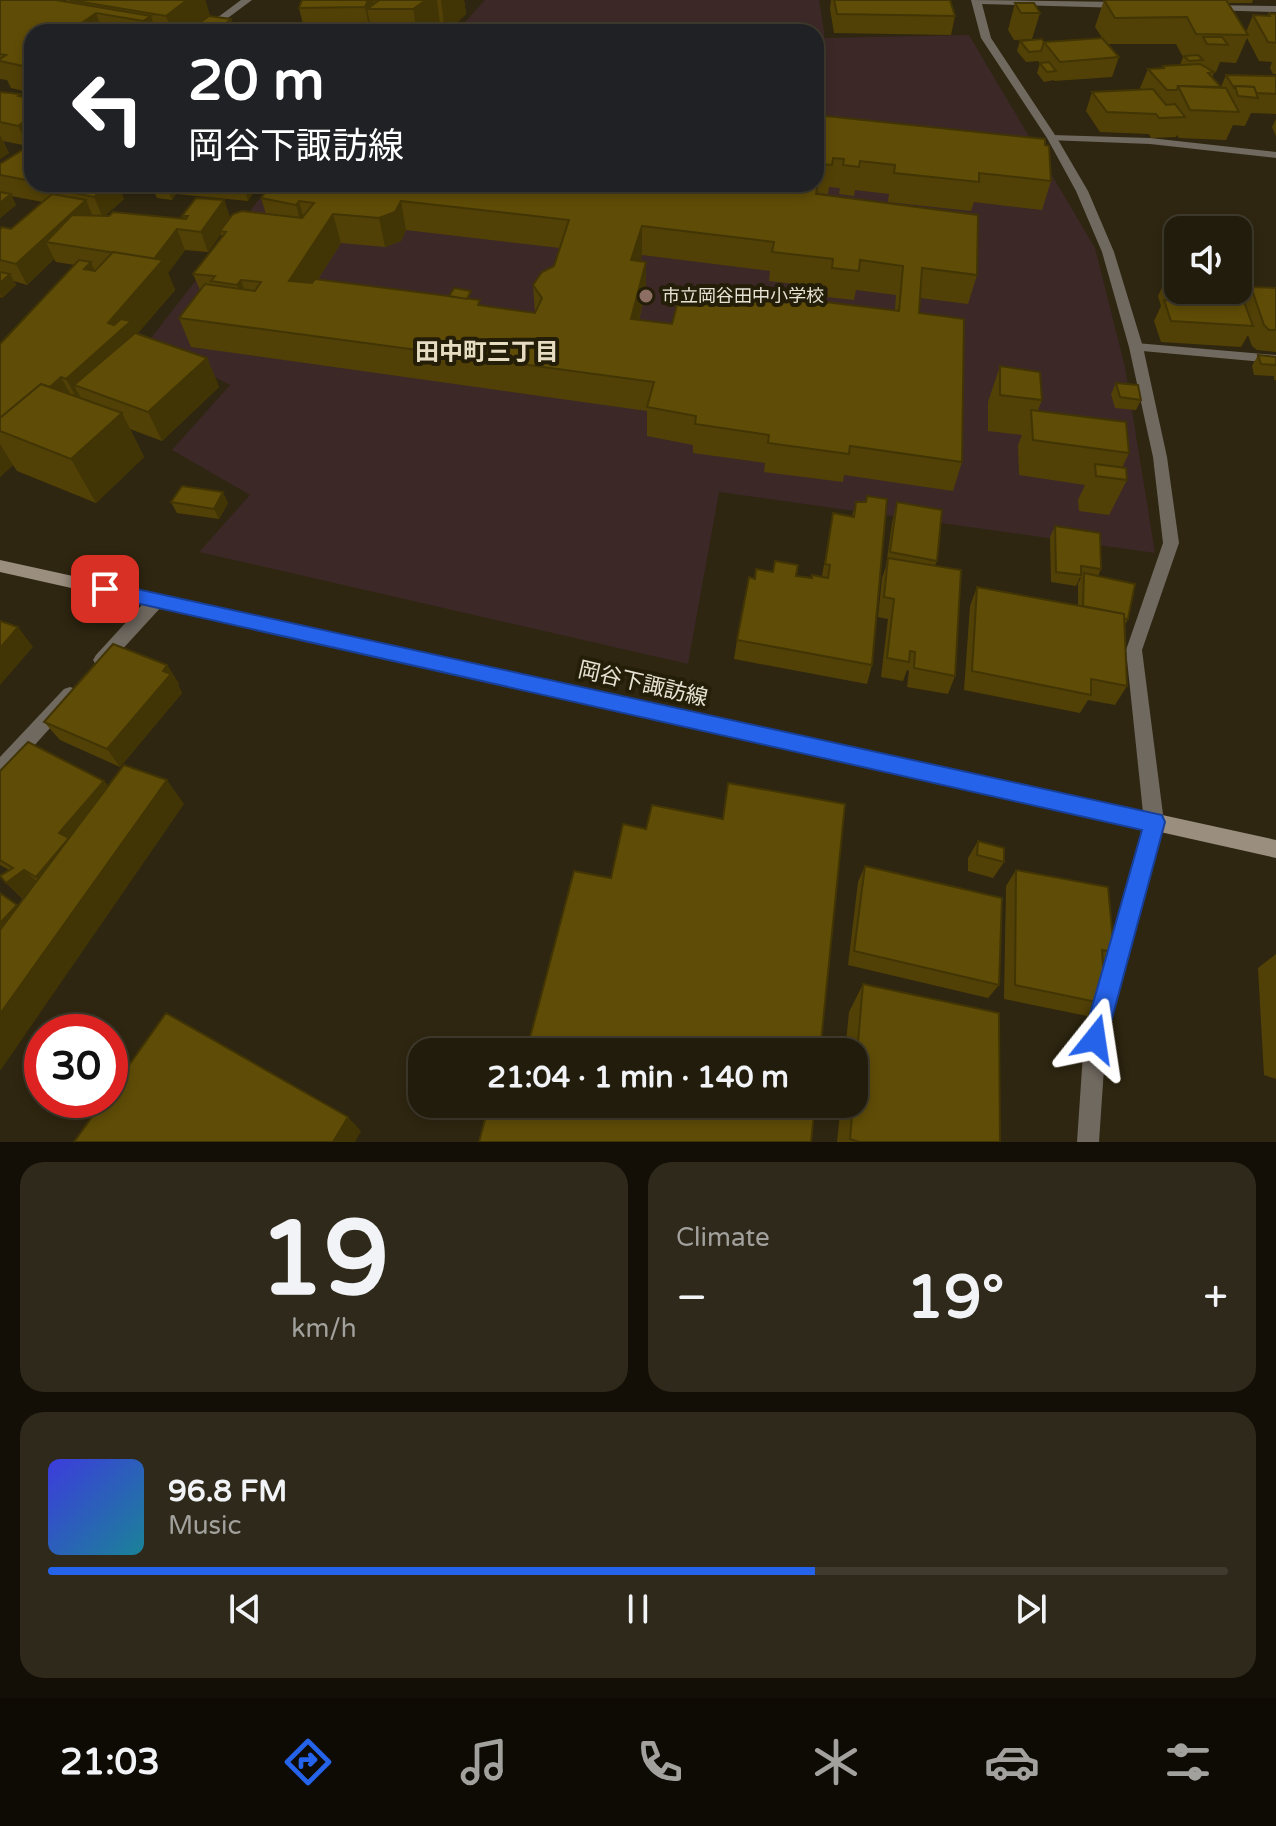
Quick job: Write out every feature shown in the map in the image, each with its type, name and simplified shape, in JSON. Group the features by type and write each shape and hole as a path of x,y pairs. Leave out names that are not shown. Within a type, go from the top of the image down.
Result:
{"main road":[{"name":"岡谷下諏訪線","path":"0,566 1276,849"}],"street":[{"path":"214,24 247,0"},
{"path":"1088,1142 1095,1039 1154,822 1134,650 1171,543 1160,457 1136,347 1108,252 1082,191 1052,138 986,38 976,1 1134,5"},
{"path":"1197,7 1276,9"},
{"path":"1052,138 1150,141 1276,155"},
{"path":"1136,347 1276,359"},
{"path":"0,770 157,600"}],"shaded area":[{"name":"市立岡谷田中小学校","path":"485,0 819,0 823,24 463,24"},
{"name":"市立岡谷田中小学校","path":"824,32 825,38 969,35 1095,248 1125,367 1155,553 719,492 688,664 199,552 250,495 172,450 230,385 147,343 265,192 824,192"}],"building":[{"path":"0,0 56,0 151,16 143,21 96,13 80,24 24,24 24,66 0,61 6,55 0,54"},
{"path":"70,0 187,0 166,16"},
{"path":"302,0 368,0 365,7 299,8"},
{"path":"373,0 426,0 413,9 367,9 378,1"},
{"path":"834,0 950,0 955,16 837,14"},
{"path":"1104,0 1226,0 1248,35 1196,34 1187,17 1115,18"},
{"path":"1015,3 1034,3 1040,13 1021,13"},
{"path":"1269,13 1276,14 1276,43 1268,42 1253,15 1270,16"},
{"path":"209,16 231,19 225,24 198,24"},
{"path":"1203,37 1222,37 1228,45 1207,44"},
{"path":"1102,38 1119,57 1060,62 1044,42"},
{"path":"1042,39 1041,51 1029,52 1020,41"},
{"path":"1198,55 1203,60 1189,61 1184,56"},
{"path":"1049,62 1056,71 1047,72 1040,63"},
{"path":"1200,64 1214,72 1208,73 1221,87 1178,86 1177,90 1167,90 1148,69 1163,66"},
{"path":"1226,75 1276,76 1276,94 1256,93 1254,87 1234,88"},
{"path":"1178,86 1226,88 1239,112 1190,110"},
{"path":"1235,86 1254,87 1258,98 1238,96"},
{"path":"1153,89 1166,105 1175,104 1185,117 1159,118 1156,114 1107,112 1092,92"},
{"path":"0,92 24,97 24,122 18,126 0,122"},
{"path":"824,116 1045,139 1045,145 1049,146 1051,181 979,173 979,182 894,173 895,165 860,161 859,167 843,165 844,159 833,158 832,165 824,164"},
{"path":"24,149 24,180 0,175 0,164"},
{"path":"0,192 11,194 0,203"},
{"path":"76,192 100,192 94,197"},
{"path":"265,192 816,192 978,215 977,275 922,268 919,313 964,319 962,462 850,446 849,454 768,443 769,435 695,424 696,416 647,407 654,382 179,318 205,284 255,291 261,282 241,280 237,285 211,281 215,276 193,274 226,232 220,231 233,214 242,211 302,218 314,203 299,201 296,205 261,198","holes":["401,201 569,220 554,266 542,272 533,285 542,298 535,313 478,305 480,300 315,279 312,283 289,281 333,214 379,218 395,212","642,226 774,242 772,252 833,259 832,268 859,271 860,260 903,266 899,311 726,290 724,297 681,290 672,324 631,319 646,262 631,260"]},
{"path":"52,194 86,200 16,264 0,260 0,229 11,229"},
{"path":"196,198 224,200 201,232 177,229 154,259 46,242 72,215 109,216 113,212 186,219 188,216 182,216"},
{"path":"113,252 163,260 108,323 114,325 121,319 131,321 66,379 61,377 50,387 41,384 0,418 0,344 79,260 91,262 84,269 95,271"},
{"path":"0,272 10,274 0,283"},
{"path":"1252,287 1276,288 1276,330 1269,330 1264,325"},
{"path":"454,288 471,291 467,299 449,296"},
{"path":"1165,304 1245,304 1253,326 1171,321"},
{"path":"135,333 207,358 148,412 74,385"},
{"path":"1258,355 1276,357 1276,365 1261,364"},
{"path":"1000,366 1040,372 1042,400 1000,395"},
{"path":"1116,383 1138,385 1141,400 1120,397"},
{"path":"41,384 122,413 71,459 0,431 0,418"},
{"path":"1031,410 1126,422 1129,453 1033,440"},
{"path":"1095,464 1126,468 1127,480 1096,476"},
{"path":"182,486 223,492 214,509 171,502"},
{"path":"867,496 887,499 872,665 737,640 749,577 755,579 756,569 773,572 775,561 798,565 796,576 828,578 830,565 825,564 833,513 854,517 856,502 866,502"},
{"path":"897,502 942,510 937,561 890,552"},
{"path":"1055,526 1100,533 1101,569 1081,566 1081,575 1056,572"},
{"path":"888,558 961,570 955,676 914,668 915,652 910,651 909,662 887,658 894,599 884,597"},
{"path":"1084,573 1135,584 1128,619 1124,619 1124,614 1083,606"},
{"path":"977,587 1124,614 1127,686 1091,679 1091,695 972,671"},
{"path":"0,621 18,627 0,648"},
{"path":"113,644 167,665 163,671 171,674 107,749 44,722"},
{"path":"28,742 104,781 59,833 69,838 36,877 24,870 6,883 0,876 13,868 0,860 0,771"},
{"path":"124,765 167,780 0,1014 0,930"},
{"path":"728,783 845,804 821,1038 530,1038 574,871 611,878 623,824 646,829 652,805 723,819"},
{"path":"978,841 1004,848 1004,862 977,855"},
{"path":"865,866 1002,898 999,985 854,951"},
{"path":"1016,870 1108,887 1114,952 1102,950 1106,1004 1015,985"},
{"path":"0,893 17,905 0,923"},
{"path":"863,984 999,1013 1000,1142 859,1142 850,1139 852,1118 868,1118 868,1038 858,1038"},
{"path":"166,1013 348,1117 333,1142 74,1142 91,1118 128,1118 128,1067"},
{"path":"485,1118 814,1118 811,1142 479,1142"}],"place":[{"name":"市立岡谷田中小学校","path":"646,296"}],"district":[{"name":"田中町三丁目","path":"487,352"}],"route":[{"path":"105,589 1154,822 1095,1039"}]}
